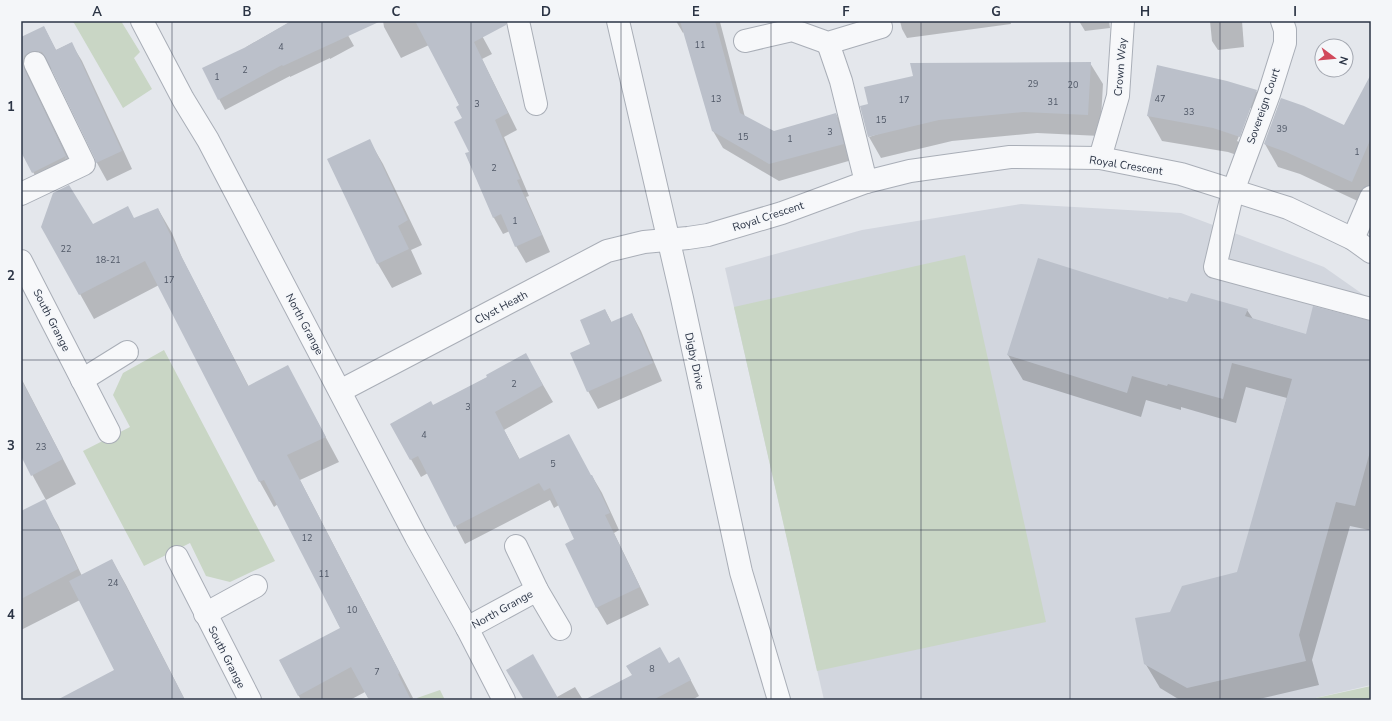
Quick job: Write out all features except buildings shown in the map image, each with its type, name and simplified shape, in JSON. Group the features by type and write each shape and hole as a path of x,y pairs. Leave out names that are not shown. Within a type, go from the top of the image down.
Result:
{"street":[{"name":"North Grange","path":"142,21 183,99 208,140 416,538 467,628 504,700"},
{"path":"518,21 536,104"},
{"name":"Digby Drive","path":"618,21 682,298 741,572 779,700"},
{"name":"Crown Way","path":"1100,158 1118,96 1123,21"},
{"name":"Sovereign Court","path":"1282,21 1285,30 1285,42 1282,54 1269,94 1233,191 1215,267 1371,309"},
{"path":"745,41 792,30 828,43 881,27"},
{"path":"828,43 841,81 866,182"},
{"path":"21,194 84,164 35,63"},
{"name":"Royal Crescent","path":"668,239 708,235 782,213 866,182 910,171 1010,157 1100,158 1181,174 1288,208 1354,239 1371,252"},
{"path":"1354,239 1371,197"},
{"name":"Clyst Heath","path":"340,391 607,251 644,242 668,239"},
{"name":"South Grange","path":"21,260 109,432"},
{"path":"82,380 128,352"},
{"name":"North Grange","path":"516,546 537,590 560,629"},
{"name":"South Grange","path":"177,557 250,700"},
{"name":"South Grange","path":"205,614 256,586"},
{"name":"North Grange","path":"467,628 537,590"}],"shaded area":[{"path":"1021,204 1181,213 1324,267 1371,300 1371,685 1307,700 824,700 725,268 862,230"}],"green space":[{"path":"71,21 121,21 140,52 134,58 152,89 123,108 74,23"},
{"path":"965,255 1046,622 817,671 734,307"},
{"path":"164,350 275,561 230,582 206,576 190,543 144,566 83,451 130,427 113,395 123,373"},
{"path":"1371,686 1371,700 1307,700"},
{"path":"440,690 445,700 418,700 417,698"}]}
